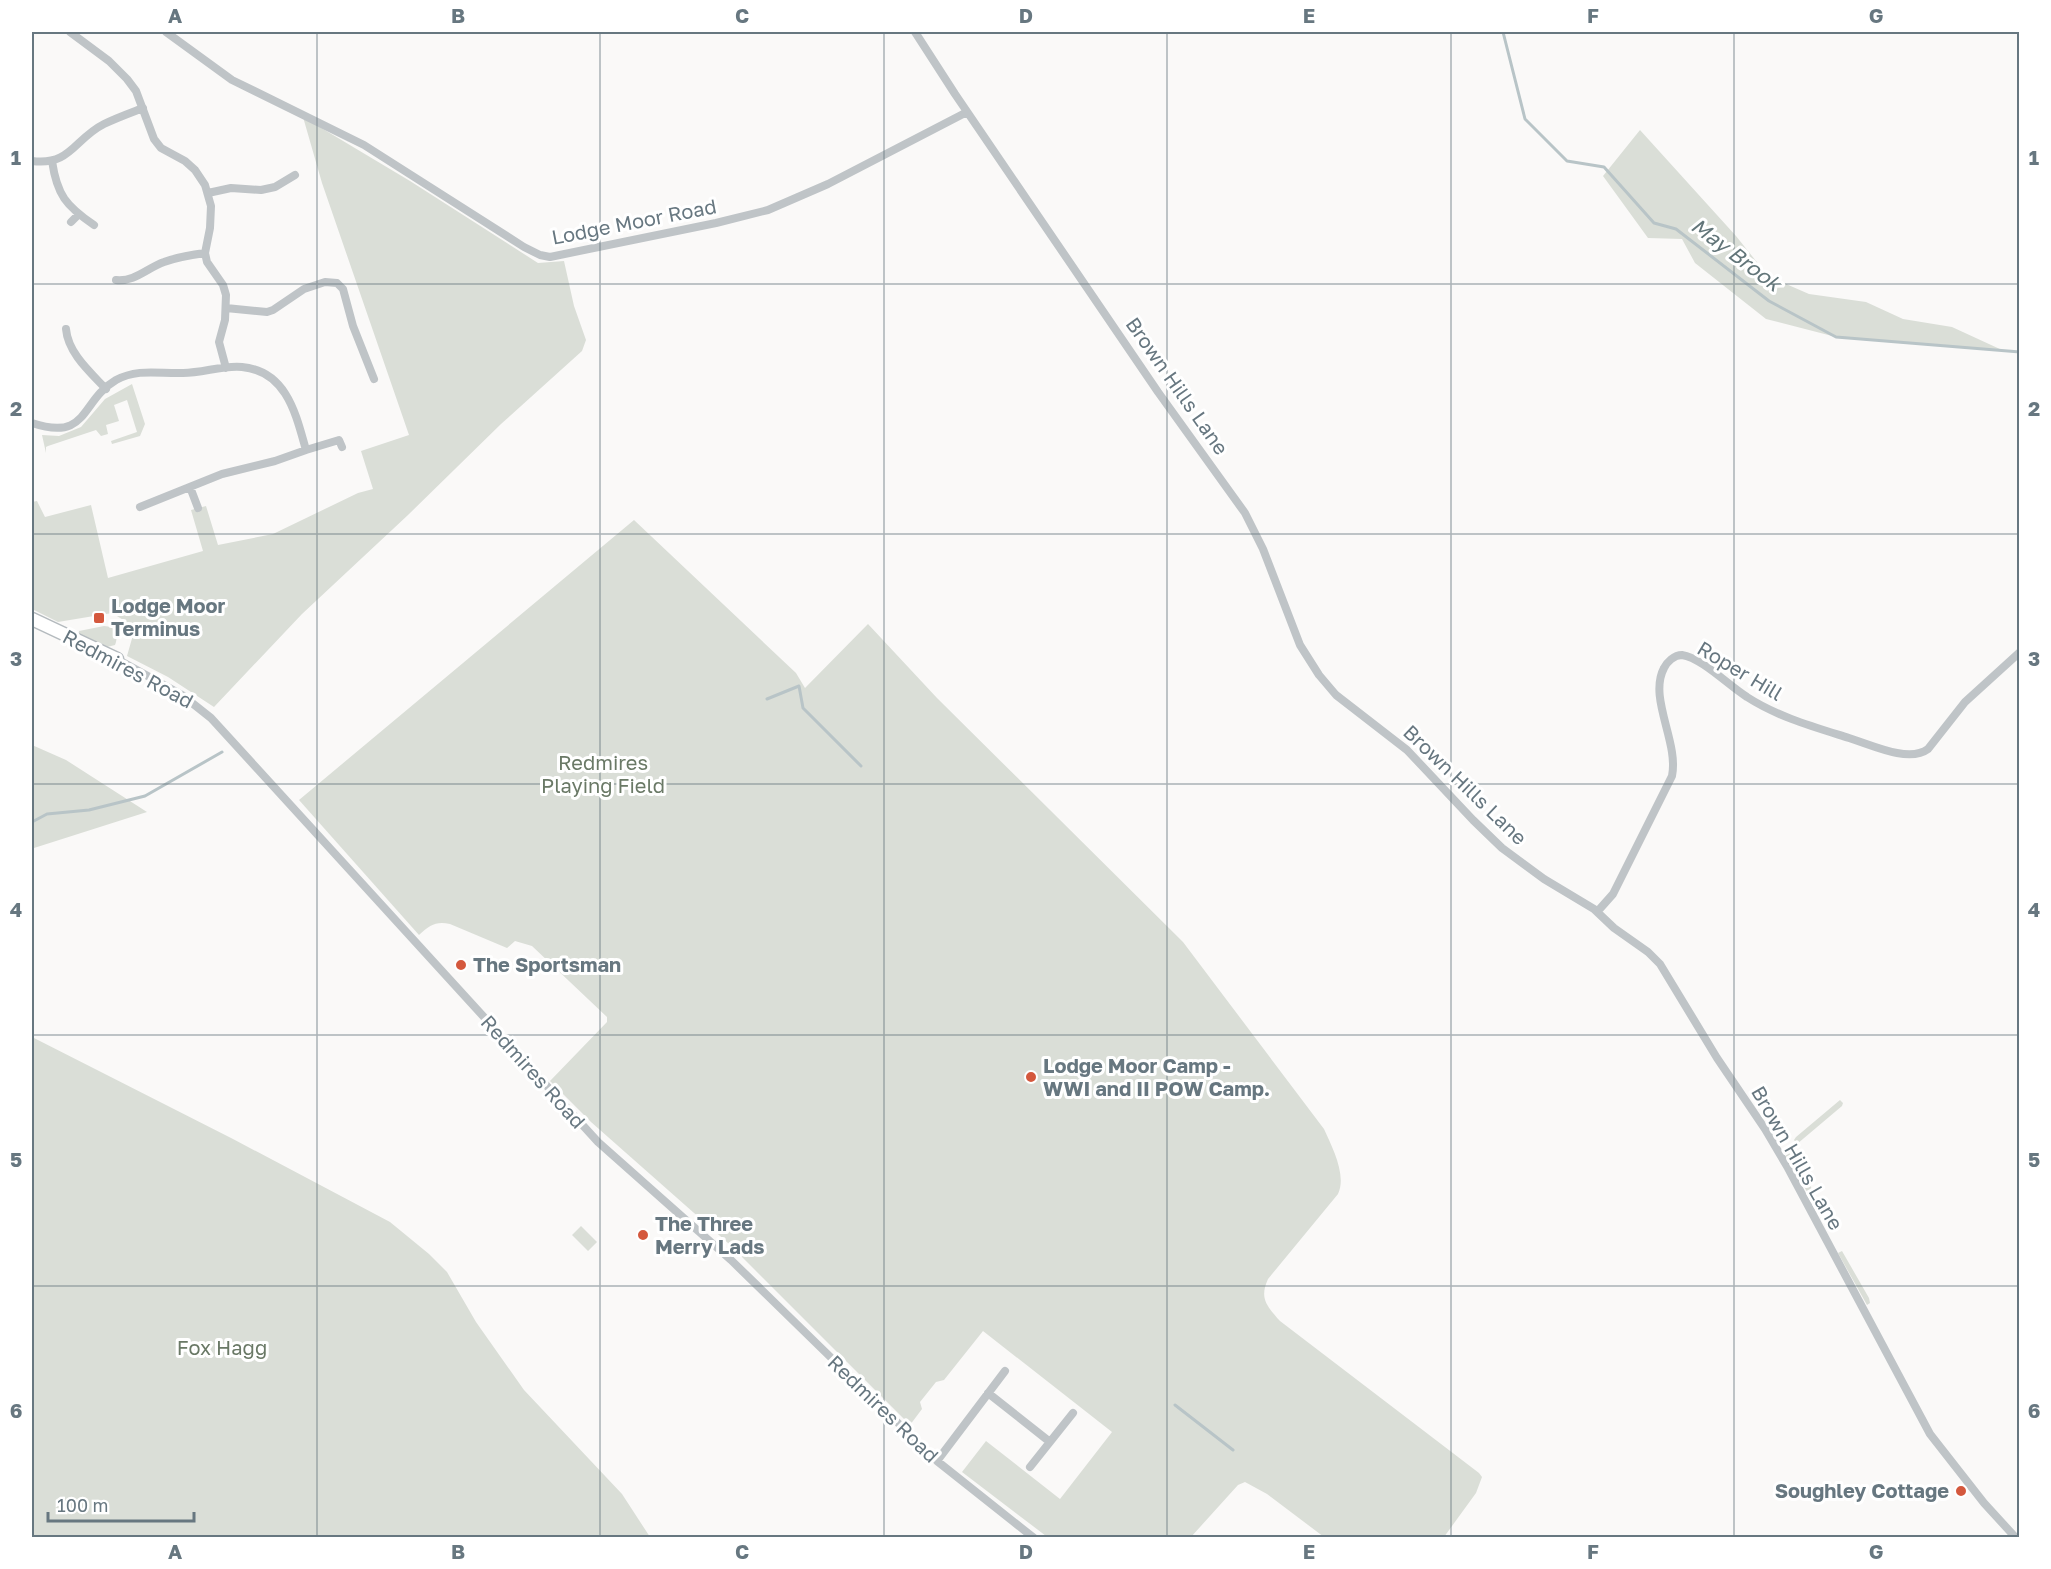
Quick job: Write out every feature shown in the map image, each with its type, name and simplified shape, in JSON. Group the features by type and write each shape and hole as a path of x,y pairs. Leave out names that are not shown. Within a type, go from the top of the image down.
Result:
{"street":[{"path":"70,32 118,69 136,91 154,139 161,148 185,161 205,184 211,216 205,253 207,262 223,285 226,308 219,342 226,368"},
{"name":"Lodge Moor Road","path":"166,32 232,80 363,145 528,250 547,257 768,210 828,184 967,112"},
{"name":"Brown Hills Lane","path":"915,32 1158,392 1245,513 1263,549 1300,645 1319,675 1336,695 1407,750 1502,848 1544,879 1597,912 1614,928 1653,956 1668,976 1717,1058 1765,1129 1788,1168 1930,1434 1984,1503 2016,1538"},
{"path":"32,161 52,161 69,153 103,124 143,108"},
{"path":"52,161 57,188 78,215 94,225"},
{"path":"208,194 231,188 261,190 275,187 295,175"},
{"path":"71,222 78,215"},
{"path":"116,280 132,279 161,263 205,253"},
{"path":"226,308 267,312 304,289 326,282 337,283 343,290 360,346 374,379"},
{"path":"66,329 74,352 106,388"},
{"path":"32,423 44,428 56,429 67,426 81,418 106,388 115,381 138,372 185,373 241,367 272,377 283,388 290,401 306,450"},
{"path":"140,507 234,470 340,443"},
{"path":"190,487 198,508"},
{"name":"Redmires Road","path":"32,619 117,659 182,695 211,718 581,1126 731,1260 937,1461 1034,1538"},
{"name":"Roper Hill","path":"1597,912 1613,894 1672,776 1674,758 1661,701 1660,682 1664,668 1676,656 1693,659 1748,698 1785,716 1903,754 1920,753 1932,746 1965,702 2019,652"},
{"path":"937,1461 1005,1371"},
{"path":"988,1393 1050,1442"},
{"path":"1030,1467 1073,1413"}],"green space":[{"path":"303,117 410,181 538,263 564,261 574,306 586,340 582,351 501,424 302,614 214,707 168,677 127,656 133,635 125,621 112,613 58,622 32,609 32,502 37,501 45,517 91,505 108,578 203,551 191,510 206,506 218,545 273,534 358,493 373,489 361,451 409,435 322,183"},
{"path":"1640,130 1736,236 1768,276 1809,294 1866,302 1903,319 1952,327 2002,350 1836,337 1766,319 1695,263 1682,239 1648,238 1603,176"},
{"path":"132,384 145,424 140,436 112,444 111,441 137,432 127,400 114,405 119,421 106,425 108,434 101,436 96,430 48,446 46,453 42,435 59,436 81,427 105,399"},
{"name":"Redmires Playing Field","path":"634,520 796,673 805,688 868,624 937,698 1183,942 1324,1129 1340,1170 1338,1194 1268,1279 1264,1292 1266,1302 1280,1321 1479,1473 1482,1477 1476,1493 1444,1537 1324,1537 1267,1494 1245,1482 1238,1485 1191,1537 1046,1536 962,1472 986,1441 1060,1499 1112,1432 983,1331 944,1380 936,1382 920,1402 922,1409 910,1425 728,1243 591,1122 550,1081 607,1022 607,1017 532,946 515,941 507,948 445,923 433,925 419,935 299,800"},
{"path":"104,626 112,627 116,638 115,645 107,647 79,634 79,631"},
{"path":"32,745 66,760 147,812 34,848 32,852"},
{"name":"Fox Hagg","path":"32,1037 390,1222 447,1272 476,1322 524,1390 622,1494 650,1537 32,1537"},
{"path":"1840,1100 1843,1103 1842,1106 1797,1144 1794,1140 1796,1137"},
{"path":"1788,1151 1811,1187 1812,1191 1809,1195 1786,1156 1785,1152"},
{"path":"581,1226 597,1242 588,1251 572,1235"},
{"path":"1842,1251 1869,1298 1870,1303 1867,1305 1838,1253"}],"waterway":[{"name":"May Brook","path":"1503,32 1525,119 1567,161 1604,167 1654,223 1676,229 1769,301 1836,337 2020,352"},
{"path":"767,699 799,686 803,708 861,766"},
{"path":"32,822 47,814 89,810 145,796 222,752"},
{"path":"1175,1405 1233,1450"}],"place":[{"name":"Lodge Moor Terminus","path":"99,618"},
{"name":"The Sportsman","path":"461,965"},
{"name":"Lodge Moor Camp - WWI and II POW Camp.","path":"1031,1077"},
{"name":"The Three Merry Lads","path":"643,1235"},
{"name":"Soughley Cottage","path":"1961,1491"}]}
